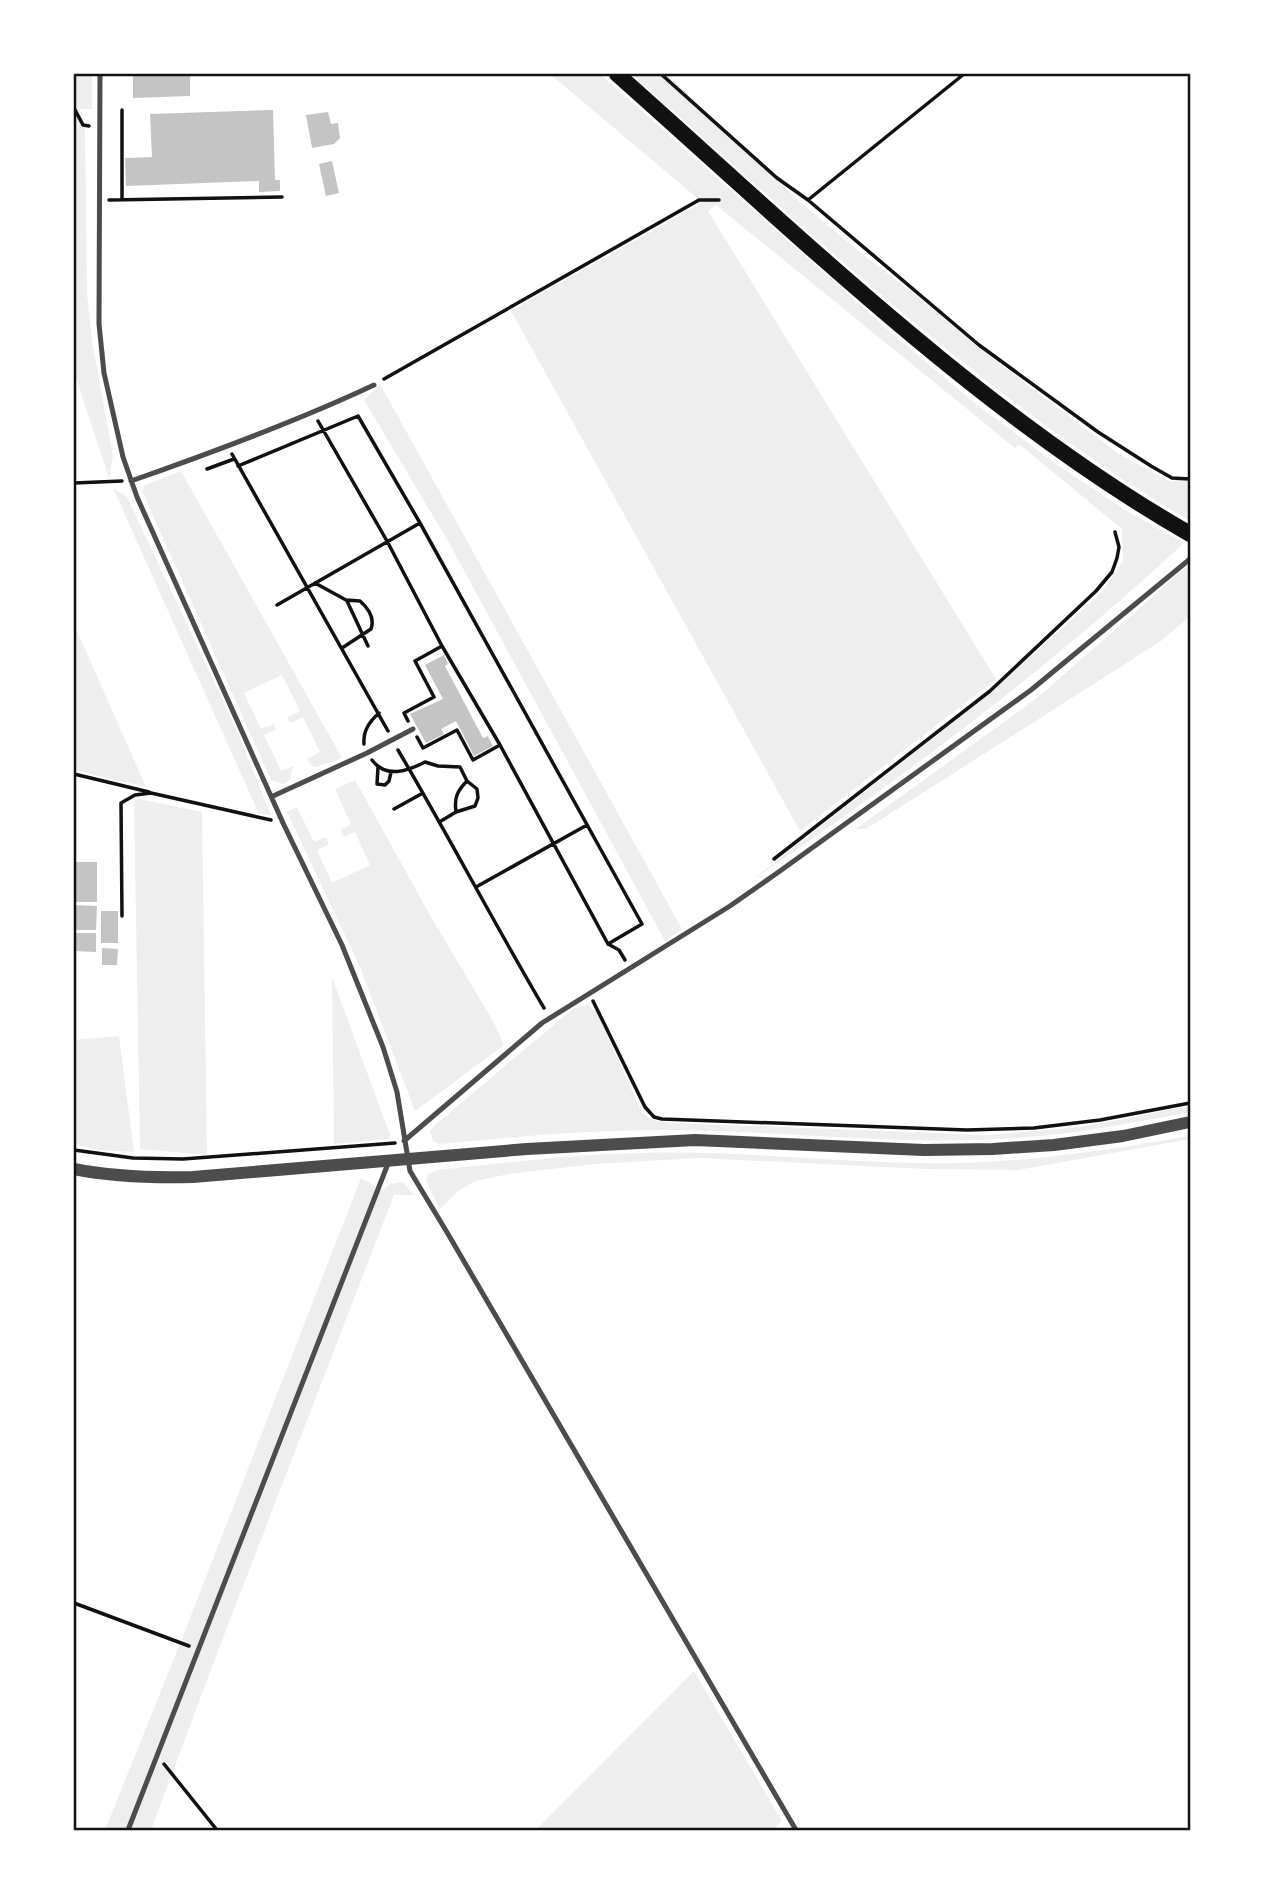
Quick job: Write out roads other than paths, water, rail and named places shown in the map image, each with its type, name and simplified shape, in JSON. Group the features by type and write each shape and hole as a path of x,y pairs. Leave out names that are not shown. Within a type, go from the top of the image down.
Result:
{"main road":[{"path":"617,74 881,308 986,395 1086,468 1191,534"}],"street":[{"path":"74,1168 132,1177 181,1178 407,1159 695,1140 924,1150 993,1149 1082,1141 1191,1122"}],"lane":[{"path":"100,74 99,324 112,416 131,481 283,823 342,945 371,1015 397,1092 407,1159 414,1179 463,1258 796,1830"},
{"path":"131,481 246,441 374,385"},
{"path":"404,1142 542,1023 730,905 802,856 1031,690 1191,559"},
{"path":"273,796 413,729"},
{"path":"128,1830 389,1161"}]}
